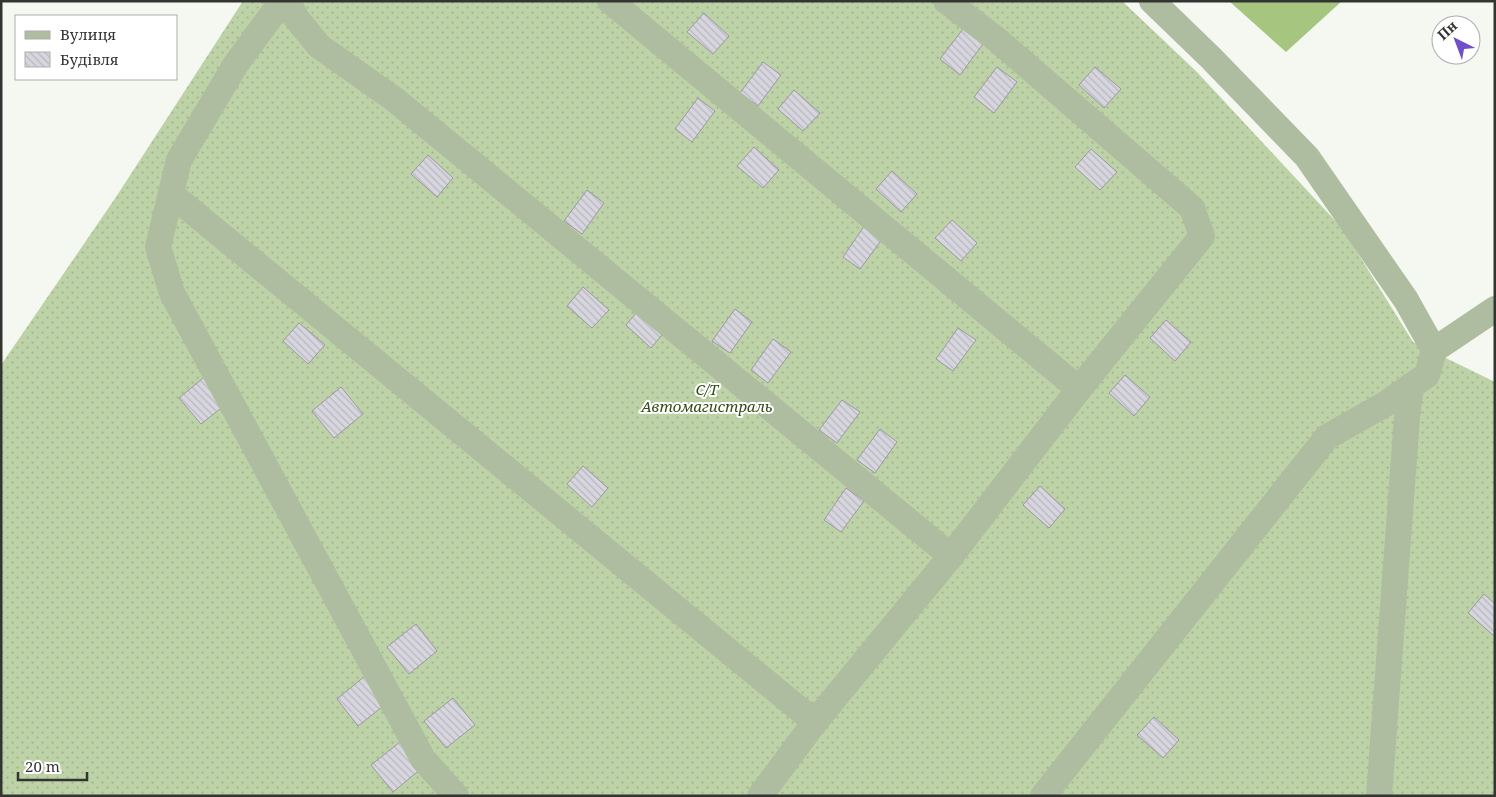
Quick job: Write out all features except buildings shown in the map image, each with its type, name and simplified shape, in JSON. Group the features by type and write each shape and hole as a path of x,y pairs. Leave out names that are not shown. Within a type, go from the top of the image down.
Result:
{"lane":[{"path":"282,1 236,64 179,160 158,246 172,293 423,759 456,796"},
{"path":"287,1 297,19 319,46 394,99 951,556"},
{"path":"610,1 1079,389"},
{"path":"760,796 815,722 951,556 1079,389 1202,236 1192,208 995,38 946,1"},
{"path":"1152,1 1307,157 1406,300 1434,350"},
{"path":"171,194 815,722"},
{"path":"1043,796 1328,437 1387,403 1427,375 1434,350 1495,309"},
{"path":"1379,796 1406,417 1411,386"}],"green space":[{"name":"С/Т Автомагистраль","path":"243,1 1122,1 1197,72 1342,228 1413,342 1495,382 1495,796 1,796 1,365 116,197"}],"shaded area":[{"path":"1229,1 1342,1 1286,52"}]}
